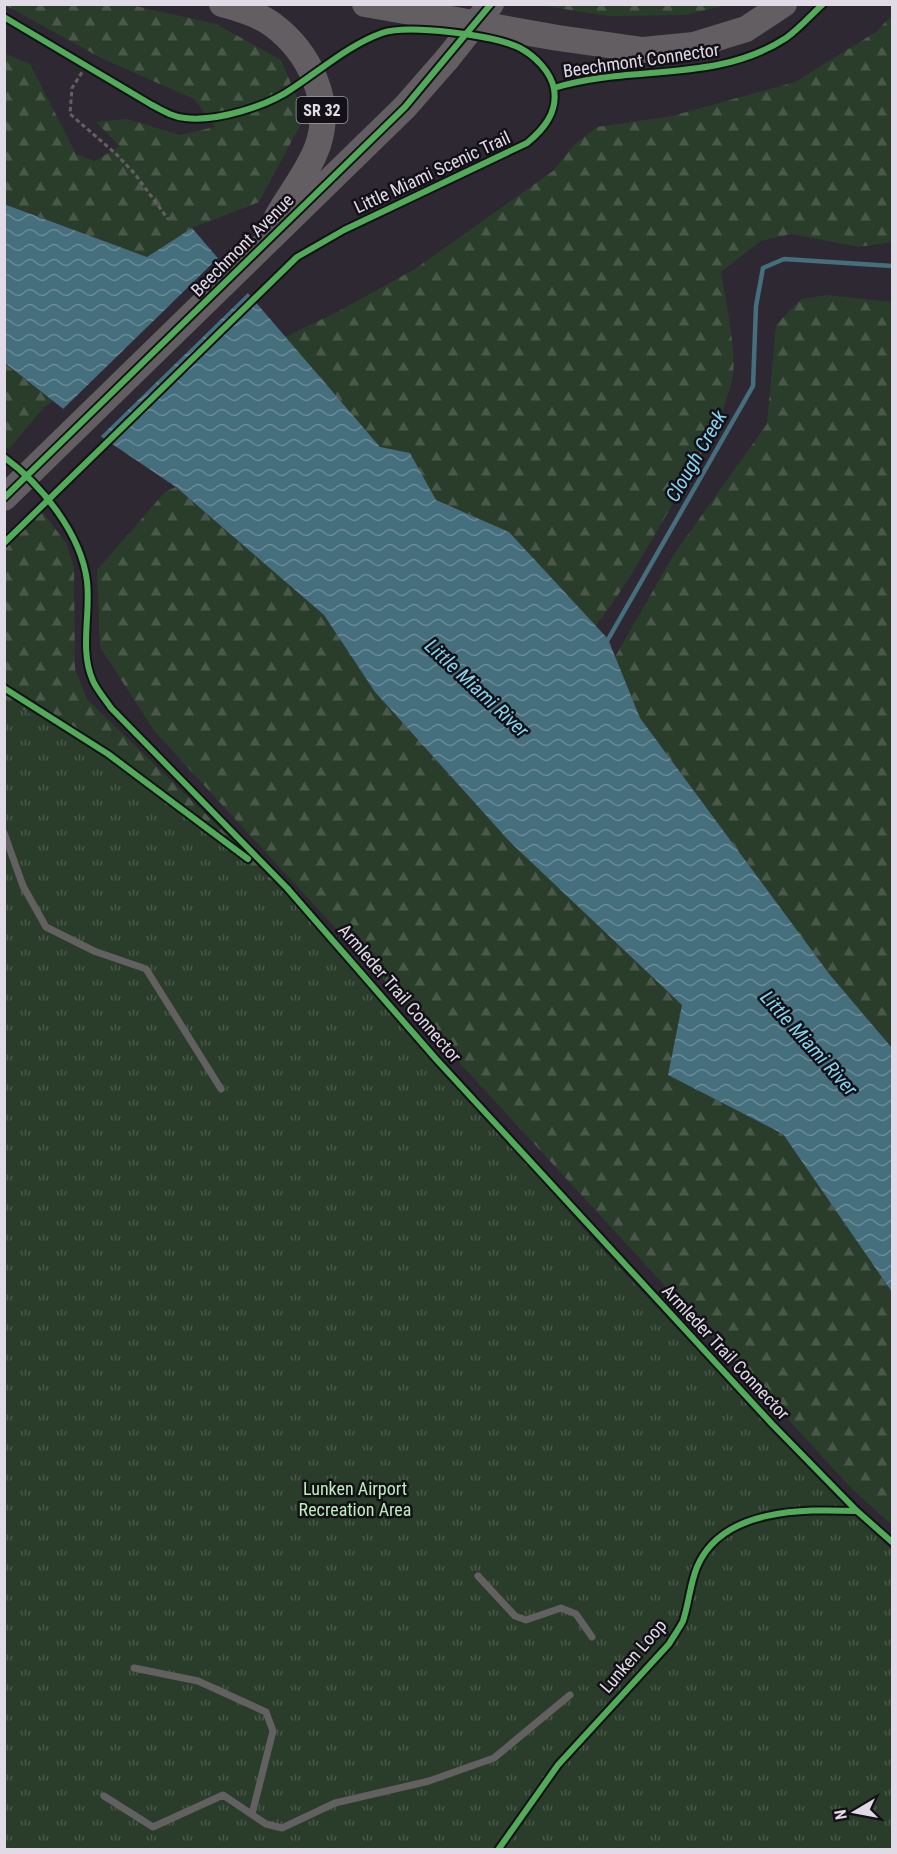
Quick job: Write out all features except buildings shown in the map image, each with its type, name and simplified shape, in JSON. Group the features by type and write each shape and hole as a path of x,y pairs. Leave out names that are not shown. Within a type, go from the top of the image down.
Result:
{"highway":[{"name":"SR 32","path":"222,4 242,9 272,24 301,52 317,83 324,119 318,145 309,165 259,250"},
{"path":"365,4 558,38 643,50 694,45 746,29 784,4"},
{"path":"451,4 593,32 628,35 690,31 737,17 761,4"},
{"name":"Beechmont Avenue","path":"4,498 405,107 491,4"}],"lane":[{"path":"4,833 23,886 46,927 94,951 146,969 221,1089"},
{"path":"478,1576 515,1616 526,1620 561,1608 576,1614 592,1637"},
{"path":"134,1668 198,1681 266,1712 273,1731 252,1814"},
{"path":"104,1796 153,1827 223,1796 266,1824 282,1828 335,1803 429,1781 494,1758 570,1695"}],"path":[{"path":"76,60 93,70"},
{"path":"86,66 72,88 70,114 115,153 135,174 168,219"}],"green space":[{"path":"532,4 727,5 685,15 608,16"},
{"path":"5,5 131,5 216,24 281,60 305,116 259,202 192,228 147,257 5,204 4,53 30,64 76,154 95,161 120,146 96,122 127,119 180,135 215,127 194,99 103,59"},
{"path":"892,15 892,242 859,247 791,234 761,241 721,272 733,357 732,380 727,397 706,445 671,507 626,583 595,626 509,532 436,500 410,453 380,447 285,337 337,312 415,269 553,171 575,144 597,127 672,116 795,82 876,32"},
{"path":"827,295 892,302 892,1048 830,975 640,718 615,657 674,554 767,424 776,325 801,299"},
{"path":"4,363 53,401 43,408 9,449 4,446"},
{"path":"176,487 324,615 375,692 510,842 682,1005 668,1075 783,1134 892,1292 892,1525 852,1489 155,732 100,647 97,570 165,492"},
{"path":"38,506 66,543 74,567 75,669 87,699 290,896 596,1243 834,1495 5,770 5,539"},
{"name":"Lunken Airport Recreation Area","path":"5,699 106,758 290,896 596,1243 834,1495 892,1550 892,1849 5,1850"}],"water":[{"name":"Little Miami River","path":"4,204 147,257 192,228 380,447 410,453 436,500 509,532 608,639 640,718 830,975 892,1048 892,1292 783,1134 668,1075 682,1005 510,842 375,692 324,615 176,487 81,423 5,363"}],"pier":[{"path":"220,256 250,291 98,439 61,411"}],"waterway":[{"name":"Clough Creek","path":"606,643 753,386 756,306 763,268 784,259 892,266"}],"cycle path":[{"path":"4,498 405,107 491,4"},
{"name":"Beechmont Connector","path":"554,88 583,81 702,68 731,62 759,52 786,38 823,4"},
{"name":"Beechmont Connector","path":"4,17 152,105 181,117 211,118 270,101 358,44 382,33 411,30 472,35 520,48 537,60 546,71 550,77 555,97 552,113 539,132 527,143 344,230 297,257 4,543"},
{"name":"Armleder Trail Connector","path":"4,457 45,496 58,512 77,546 87,581 86,644 89,669 95,684 111,708 287,888 436,1059 772,1424 857,1511 892,1542"},
{"path":"4,688 108,754 248,859"},
{"name":"Lunken Loop","path":"498,1850 558,1765 669,1644 683,1621 697,1567 709,1548 725,1533 744,1523 766,1516 789,1512 857,1511"}]}
